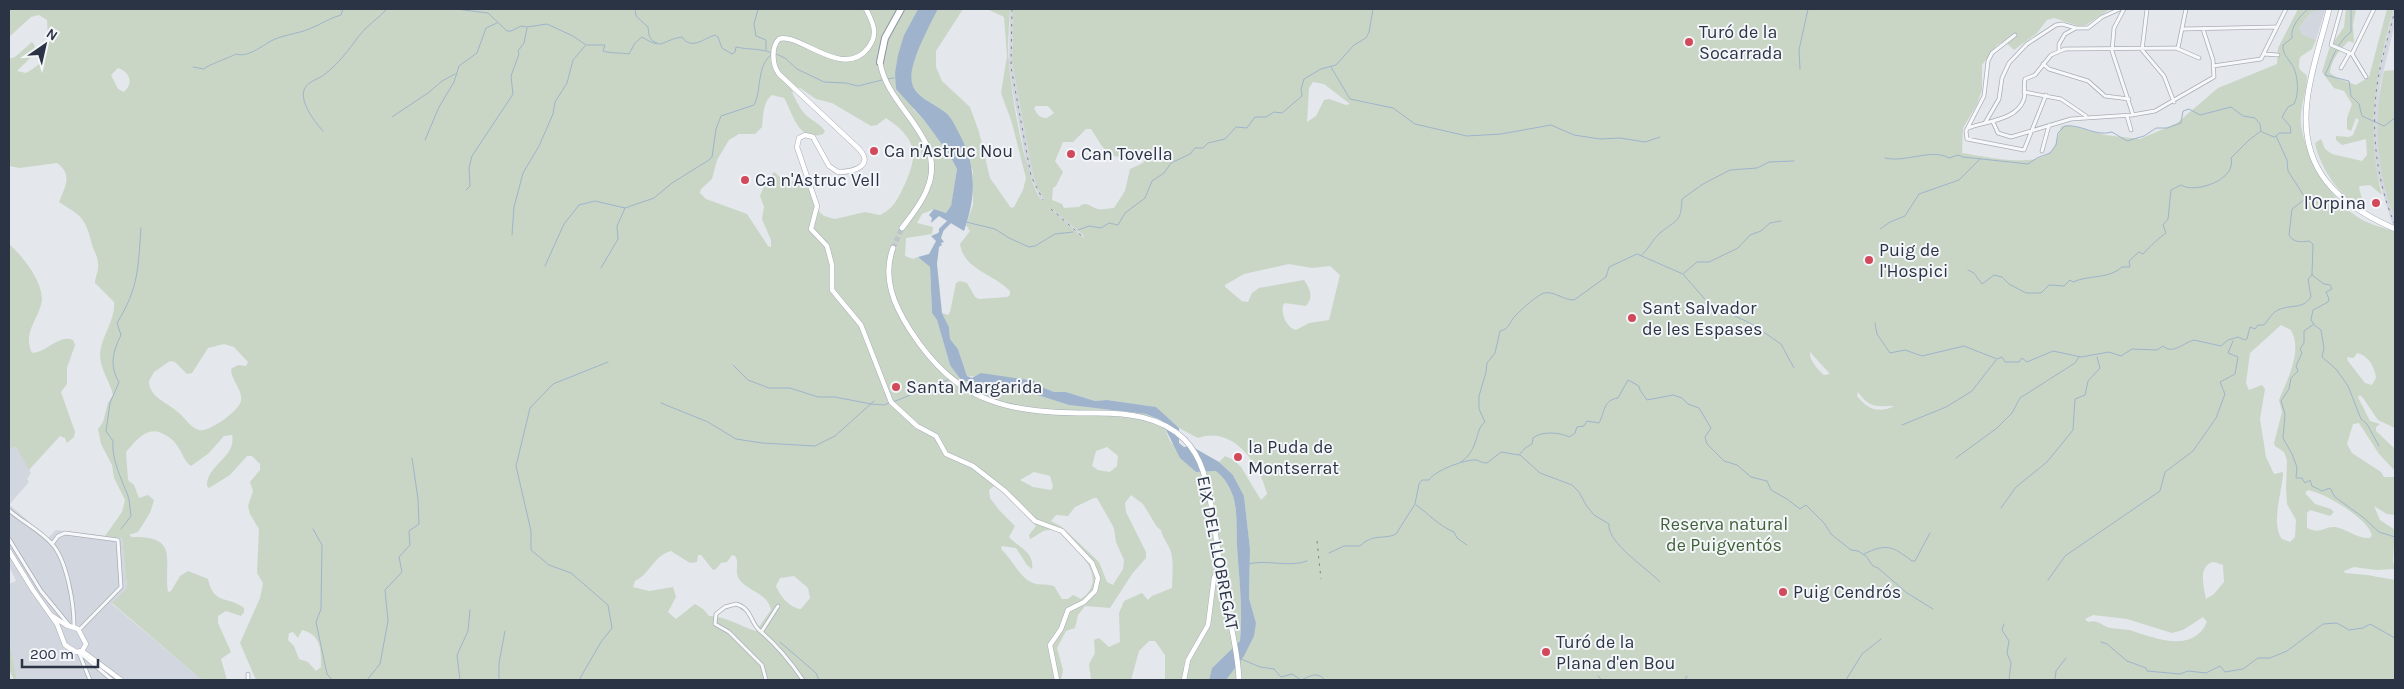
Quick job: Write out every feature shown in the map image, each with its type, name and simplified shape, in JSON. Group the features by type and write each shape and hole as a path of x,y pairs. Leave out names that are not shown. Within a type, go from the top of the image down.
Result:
{"highway":[{"path":"881,65 885,38 900,9"}],"main road":[{"path":"2331,9 2307,100 2306,126 2310,147 2324,178 2342,199 2366,216 2393,227"},
{"path":"881,65 889,89 924,138 932,160 932,174 926,192 902,228"},
{"name":"EIX DEL LLOBREGAT","path":"893,248 888,268 891,294 897,309 917,342 941,372 974,394 1020,408 1139,416 1162,423 1190,445 1199,459 1206,482 1239,680"}],"street":[{"path":"866,9 873,23 874,36 866,51 856,57 845,59 830,56 814,51 788,37 780,38 775,44 774,63 778,74 864,154 861,167 838,172 829,166 813,137 801,136 797,143 817,206 811,229 828,248 832,268 832,290 861,324 892,402 917,426 936,436 945,453 974,466 1005,491 1033,520 1062,531 1094,565 1098,578 1095,591 1082,603 1068,610 1060,630 1050,645 1057,680"},
{"path":"1985,123 1999,99 2004,73 2020,50 2056,25 2062,24 2076,28 2088,28 2104,16 2122,9"},
{"path":"2122,9 2114,28 2112,50 2133,115"},
{"path":"2147,9 2142,50 2164,76 2174,102"},
{"path":"2178,48 2186,9"},
{"path":"2214,66 2257,61 2264,54 2275,27 2286,9"},
{"path":"2341,9 2330,45 2350,54 2366,78"},
{"path":"2341,68 2374,9"},
{"path":"2183,28 2275,27"},
{"path":"2059,51 2064,36 2076,28"},
{"path":"1993,122 1997,131 2005,136 2086,117 2127,116 2158,110 2213,79 2214,66 2203,29"},
{"path":"2015,35 1990,57 1985,74 1984,96 1966,136 1970,141 2024,150 2046,95"},
{"path":"1968,128 1993,122 2017,109 2023,101 2025,79 2035,75 2051,55 2067,48 2112,50 2178,48 2199,58"},
{"path":"2264,54 2278,55"},
{"path":"2043,64 2049,69 2088,81 2105,96 2129,99"},
{"path":"2024,92 2061,99 2086,117"},
{"path":"2127,116 2131,130"},
{"path":"2042,151 2049,125"},
{"path":"9,510 52,544 65,568 69,625"},
{"path":"52,544 58,536 65,533 118,540 121,587 79,630"},
{"path":"9,539 35,583 69,625"},
{"path":"9,551 32,590 52,615 60,630 64,645 81,651 120,680"},
{"path":"1184,680 1188,660 1208,625 1214,578 1220,566"},
{"path":"766,680 762,665 728,632 715,624 716,614 725,607 740,605 749,613 758,628 786,655 803,680"},
{"path":"762,631 778,606"},
{"path":"52,615 79,630 85,640 81,651 90,680"},
{"path":"60,630 69,625"},
{"path":"81,651 112,680"},
{"path":"248,674 248,680"}],"shaded area":[{"path":"1010,9 1013,9 1012,62 1032,170 1037,187 1044,199 1042,202 1028,172 1012,87 1009,63"},
{"path":"2317,9 2325,10 2316,40 2302,34 2299,28 2311,12"},
{"path":"2393,9 2395,9 2395,23 2380,86 2378,133 2380,159 2395,217 2395,232 2375,168 2372,135 2376,84"},
{"path":"1052,208 1084,237 1050,210"},
{"path":"16,447 31,473 27,479 29,482 10,504 9,449"},
{"path":"11,506 48,538 56,530 122,538 127,588 112,604 202,680 17,680 9,641 9,584 16,581 9,566 9,508"}],"green space":[{"path":"9,9 918,9 904,35 913,109 924,120 949,154 957,169 951,207 946,213 934,209 922,214 917,223 933,227 932,234 906,238 905,256 913,259 918,257 930,267 932,313 937,320 950,365 969,382 1003,384 1069,405 1146,414 1161,420 1170,441 1196,472 1217,471 1225,479 1236,508 1241,605 1240,641 1212,668 1209,680 1165,680 1165,655 1155,641 1149,641 1139,651 1131,680 1091,680 1089,664 1095,653 1094,640 1099,638 1109,647 1120,642 1119,613 1124,601 1142,593 1148,600 1152,596 1172,588 1170,549 1161,530 1157,527 1143,504 1131,495 1125,503 1126,512 1146,552 1146,558 1132,574 1110,608 1085,606 1078,615 1075,628 1066,631 1057,648 1063,670 1061,680 256,680 240,643 260,598 263,583 257,573 259,529 250,514 248,506 253,491 250,482 260,470 260,464 252,456 247,456 230,475 209,488 207,486 211,472 230,449 232,435 224,436 209,453 191,466 172,439 161,432 149,432 139,438 126,452 128,480 134,485 139,498 148,495 154,500 150,513 138,532 129,535 158,541 164,546 167,552 168,592 171,591 180,576 188,571 208,579 214,593 218,597 244,608 241,616 226,611 218,616 218,623 231,652 221,659 227,680 202,680 112,603 127,588 122,538 105,536 122,512 125,500 114,478 112,465 101,444 98,429 103,422 108,403 113,395 100,360 100,354 113,315 114,302 95,283 98,260 84,221 76,213 59,202 66,181 65,172 62,167 57,163 20,168 9,166 9,59 15,57 32,42 35,46 30,58 17,71 26,73 41,62 47,51 48,44 47,20 39,15 31,17 9,37","holes":["118,68 128,75 130,82 124,92 118,89 111,75","793,87 800,88 816,99 832,103 871,126 877,125 886,118 904,133 909,140 913,156 912,165 897,199 885,212 880,215 865,212 835,219 824,216 816,209 805,179 802,182 787,183 774,172 764,186 760,196 764,207 762,219 771,240 771,247 768,246 747,214 706,199 700,193 701,189 712,179 717,160 729,140 739,134 755,134 762,127 765,105 772,95 784,98 797,125 802,131 815,136 823,134 825,131 800,108 792,91","224,344 234,347 248,362 246,366 238,365 231,369 241,397 239,405 216,425 203,430 193,427 175,409 160,400 150,387 149,381 154,372 170,361 175,362 187,374 192,373 208,348","1107,447 1118,456 1117,466 1110,472 1098,470 1092,466 1096,451","1034,472 1050,476 1053,486 1051,490 1033,487 1020,480","994,486 1005,493 1036,526 1029,535 1030,539 1042,532 1054,530 1063,536 1082,555 1093,577 1092,585 1081,599 1073,595 1068,599 1062,599 1054,586 1034,583 1023,576 1001,549 1002,546 1016,548 1027,565 1032,569 1031,558 1025,550 1009,537 1015,526 990,498 989,490","1097,498 1114,528 1116,542 1124,560 1123,569 1113,585 1107,582 1099,562 1062,527 1051,521 1056,515 1068,516 1075,507","671,551 690,563 697,562 698,555 701,555 713,570 721,563 727,562 732,555 735,556 739,579 747,587 766,599 771,610 756,631 727,619 709,616 695,604 676,619 668,612 676,597 673,587 649,591 633,587 635,581 645,574 660,556","794,576 808,588 810,598 801,609 786,601 776,586 780,578","302,630 313,635 319,643 321,667 316,671 308,662 299,659 294,646 288,640 289,633 293,632 298,638"]},
{"name":"Reserva natural de Puigventós","path":"938,9 963,9 936,51 936,67 942,81 970,107 979,132 990,178 1011,208 1014,207 1023,190 1026,178 1012,123 1001,93 1007,56 1004,17 987,9 1010,9 1008,56 1016,114 1030,175 1042,201 1044,199 1037,187 1032,170 1012,62 1013,9 2110,9 2086,25 2079,26 2054,18 2047,20 2037,33 2014,50 2004,41 1997,45 1982,65 1982,90 1977,104 1963,128 1962,153 1996,159 2024,160 2036,159 2046,155 2053,149 2061,126 2069,125 2105,135 2140,139 2177,123 2218,88 2277,64 2278,48 2298,9 2325,9 2311,12 2299,28 2302,34 2316,40 2312,49 2300,57 2299,61 2299,68 2307,76 2301,119 2303,137 2321,175 2337,199 2356,216 2395,232 2395,428 2378,420 2363,398 2360,395 2358,397 2370,421 2380,424 2376,427 2376,431 2395,449 2395,471 2379,454 2359,423 2353,424 2347,444 2352,453 2381,472 2384,477 2395,477 2395,515 2387,514 2374,506 2380,520 2395,530 2393,561 2395,569 2376,570 2354,567 2344,571 2345,573 2395,580 2395,680 1226,680 1256,623 1249,598 1250,549 1244,496 1233,475 1219,462 1225,456 1234,460 1241,467 1261,500 1267,494 1258,471 1243,450 1223,437 1211,435 1198,438 1179,428 1155,407 1107,400 1095,401 1066,392 1054,392 1039,386 1034,381 967,376 958,349 950,339 949,327 942,313 948,315 950,312 956,283 960,281 967,283 975,297 979,299 1007,297 1010,295 1010,291 973,266 963,253 960,244 970,231 966,225 973,205 973,170 925,99 912,85 912,68 915,58","holes":["1313,82 1324,84 1350,104 1346,105 1329,99 1324,100 1316,116 1307,122 1309,88","1036,106 1048,106 1054,113 1047,118 1041,117 1034,108","1086,129 1091,129 1105,150 1117,157 1133,155 1148,150 1150,152 1143,163 1130,169 1125,191 1114,208 1104,209 1098,209 1086,204 1079,207 1064,208 1062,204 1052,200 1053,188 1063,172 1055,161 1063,142 1073,142","1051,208 1084,236 1083,238 1051,210","1289,264 1312,268 1330,266 1340,275 1329,320 1309,323 1296,330 1289,326 1285,320 1283,305 1285,303 1306,306 1310,299 1310,293 1304,280 1259,288 1252,293 1248,302 1242,301 1225,285 1244,274","2281,325 2291,330 2294,338 2295,356 2279,400 2282,412 2274,443 2275,446 2284,452 2287,460 2287,504 2296,520 2295,537 2290,542 2282,539 2277,524 2283,472 2274,474 2266,457 2260,419 2265,389 2262,385 2249,390 2246,383 2250,353","1810,352 1830,374 1824,375 1812,361","2357,353 2368,359 2376,378 2372,385 2365,383 2347,357 2354,358","1858,392 1870,404 1894,406 1878,410 1865,404 1857,396","2308,490 2334,501 2354,514 2369,528 2372,535 2370,538 2365,538 2335,527 2316,531 2307,528 2307,513 2310,510 2330,516 2334,512 2331,509 2315,504 2305,493","2214,562 2223,565 2224,582 2214,594 2206,599 2203,572 2209,564","2093,615 2127,619 2172,633 2183,630 2203,617 2207,622 2200,632 2192,638 2182,641 2171,641 2129,630 2110,628 2091,621 2088,622 2085,619"]},
{"path":"2346,9 2356,9 2353,24 2354,43 2349,41 2339,52 2332,64 2330,73 2339,79 2356,85 2369,77 2387,9 2393,9 2378,79 2373,124 2374,147 2382,195 2370,185 2360,186 2365,209 2356,205 2333,182 2322,163 2315,143 2321,139 2325,149 2332,154 2362,161 2367,155 2366,139 2342,145 2336,140 2336,136 2349,137 2353,135 2359,120 2356,118 2351,131 2347,129 2347,118 2352,104 2344,91 2334,88 2322,72 2329,49 2344,27"},
{"path":"2395,70 2395,217 2380,164 2378,107 2384,71"},
{"path":"9,244 26,263 37,280 42,297 41,305 31,328 29,340 32,353 58,341 68,339 73,340 75,345 67,368 67,384 61,392 75,432 74,437 67,443 65,438 60,436 29,470 16,447 9,449"},
{"path":"9,641 17,680 14,680 9,670"}],"water":[{"path":"918,9 938,9 916,56 911,76 912,83 921,96 948,115 966,147 973,183 971,206 964,231 939,216 931,223 932,218 929,215 934,209 946,213 951,206 957,169 949,154 924,120 896,89 895,73 898,55 904,35"},
{"path":"944,225 941,238 944,242 939,247 937,264 942,313 949,327 950,339 958,349 967,376 972,378 981,373 1034,381 1039,386 1054,392 1066,392 1095,401 1107,400 1156,407 1179,428 1179,443 1184,447 1191,446 1219,462 1233,475 1244,496 1250,549 1249,598 1256,623 1254,636 1244,656 1226,680 1209,680 1212,668 1240,641 1241,605 1235,502 1226,482 1216,471 1196,472 1180,458 1161,420 1146,414 1069,405 1003,384 962,381 950,365 937,320 932,313 930,267 918,257 929,254 936,241 931,236 938,233"}],"waterway":[{"path":"193,67 204,69 236,54 250,53 275,39 304,31 341,15 343,9"},
{"path":"323,131 312,118 306,106 303,95 305,87 334,66 361,33 387,9"},
{"path":"456,9 488,13 507,31 521,26 547,24 573,36 586,45 605,45 603,51 608,52 629,54 635,43 642,37 659,44 682,37 686,41 694,43 715,35 718,37 722,48 732,54 735,52 736,47 772,53"},
{"path":"635,9 636,16 648,27 650,38 657,43"},
{"path":"758,9 754,24 756,36 766,40 766,50"},
{"path":"1078,230 1089,226 1101,228 1109,223 1118,225 1125,213 1145,198 1152,181 1164,173 1171,163 1190,154 1195,148 1203,148 1208,143 1225,139 1236,127 1247,128 1255,117 1266,117 1274,112 1282,113 1302,96 1301,89 1304,79 1321,69 1336,65 1354,45 1366,38 1369,32 1373,9"},
{"path":"1800,69 1799,50 1808,9"},
{"path":"1875,323 1877,334 1890,353 1905,350 1922,356 1964,346 1997,359 2002,357 2005,362 2019,362 2022,358 2027,362 2053,351 2081,357 2109,352 2121,356 2132,349 2157,350 2163,346 2174,349 2194,340 2221,346 2228,340 2238,337 2247,339 2250,327 2255,329 2258,325 2264,325 2272,314 2278,310 2304,304 2311,297 2308,279 2312,275 2313,244 2309,241 2295,241 2289,235 2292,209 2304,200 2304,196 2288,171 2287,160 2276,136 2279,133 2291,133 2290,126 2282,117 2288,107 2294,104 2297,92 2295,71 2284,52 2283,45 2292,38 2294,26 2308,9"},
{"path":"2351,9 2351,32 2338,46 2325,75 2349,81 2351,96 2359,104 2362,116 2384,126 2395,118"},
{"path":"425,140 439,107 454,82 459,66 477,53 486,28 497,23"},
{"path":"466,190 470,186 469,168 472,156 513,94 511,76 519,54 518,51 524,43 527,28"},
{"path":"512,235 514,207 523,173 539,146 553,114 555,102 567,83 573,60 585,46"},
{"path":"545,266 564,224 579,205 595,201 625,208 654,198 672,183 709,160 712,157 716,129 721,116 754,105 761,71 772,54"},
{"path":"776,54 785,58 797,69 824,82 846,83 858,86 882,80"},
{"path":"1331,67 1350,99 1393,108 1415,124 1467,136 1501,134 1551,125 1574,135 1600,139 1620,138 1645,142 1660,137"},
{"path":"392,117 428,93 442,81 455,74"},
{"path":"886,79 894,78"},
{"path":"1885,158 1901,159 1934,154 1949,158 1958,155 2028,164 2050,153 2056,145 2058,133 2065,126 2100,133 2112,132 2127,141 2144,136 2156,128 2167,128 2181,123 2183,111 2189,109 2200,115 2231,107 2243,116 2255,118 2260,124 2261,131"},
{"path":"1968,270 1974,273 1982,284 1994,275 2002,277 2009,284 2026,293 2041,293 2049,285 2064,286 2070,280 2073,282 2105,275 2122,267 2130,267 2129,261 2139,252 2143,254 2166,233 2163,225 2168,219 2171,190 2181,185 2196,188 2222,179 2228,173 2231,166 2231,158 2261,131"},
{"path":"2262,132 2274,137 2276,136"},
{"path":"1880,229 1890,222 1905,216 1919,194 1959,180 1980,159"},
{"path":"1642,255 1658,235 1677,220 1681,212 1682,199 1703,184 1730,170 1757,168 1769,162 1794,161"},
{"path":"601,268 618,239 617,226 625,208"},
{"path":"941,230 953,218"},
{"path":"1684,273 1697,262 1709,262 1738,248 1750,235 1761,231 1770,223 1781,221"},
{"path":"966,222 995,229 1029,247 1035,246 1055,234 1073,232"},
{"path":"121,529 131,516 129,501 115,462 113,441 106,431 110,403 119,382 113,364 114,353 121,335 117,323 130,299 136,277 141,228"},
{"path":"1461,462 1471,451 1479,430 1485,422 1479,409 1479,396 1487,363 1495,353 1500,331 1506,329 1518,313 1541,294 1552,293 1574,300 1606,277 1609,267 1637,254 1683,274 1709,304 1750,323 1781,344 1794,368"},
{"path":"2312,275 2324,284 2330,285 2332,289 2326,292 2329,299 2328,302 2313,310 2311,320 2314,324 2304,331 2304,343 2300,349 2302,353 2296,366 2298,371 2291,378 2289,389 2281,401 2285,414 2283,438 2297,467 2296,478 2302,478 2305,483 2310,480 2312,486 2322,491 2330,488 2335,497 2364,518 2379,532 2395,537"},
{"path":"2314,325 2321,330 2324,348 2322,357 2336,369 2348,386 2361,419 2367,424 2379,446"},
{"path":"2048,580 2065,556 2160,491 2165,472 2193,451 2216,418 2225,394 2220,382 2235,374 2238,357 2228,353 2233,341"},
{"path":"1956,458 1997,428 2012,413 2020,398 2075,363 2079,357"},
{"path":"2001,508 2016,487 2047,462 2073,430 2075,399 2085,395 2088,381 2100,368 2097,357"},
{"path":"1902,425 1946,407 1972,391 1996,360"},
{"path":"579,680 601,642 612,628 608,605 571,573 549,565 531,550 531,531 516,466 530,408 553,384 608,362"},
{"path":"733,365 748,380 769,388 790,388 818,397 835,397 871,404 884,405 889,403"},
{"path":"893,402 950,379"},
{"path":"1519,455 1532,444 1533,438 1536,436 1551,433 1569,437 1575,433 1577,427 1584,426 1587,421 1599,423 1607,404 1613,399 1618,398 1628,380 1639,386 1647,400 1673,395 1682,398 1688,404 1699,408 1711,428 1705,437 1707,444 1724,461 1737,465 1751,477 1767,481 1771,490 1800,509 1806,505 1824,523 1832,535 1851,550 1858,551 1866,556 1873,566 1878,568 1907,593 1933,609"},
{"path":"661,403 708,422 736,439 762,443 815,446 835,436 874,401"},
{"path":"1329,553 1344,546 1360,546 1369,539 1396,534 1415,504 1419,484 1422,480 1429,480 1443,469 1471,460 1487,463 1501,452 1519,455"},
{"path":"1520,455 1540,473 1572,485 1579,492 1594,515 1609,524 1614,539 1621,547 1660,582"},
{"path":"367,680 380,664 388,621 385,590 402,572 399,557 410,545 409,531 419,524 418,499 412,458"},
{"path":"1416,505 1454,532 1457,538 1467,545"},
{"path":"313,529 322,545 321,609 316,622 327,674 332,680"},
{"path":"1864,554 1884,547 1894,549 1915,561 1930,533"},
{"path":"1248,564 1263,562 1293,564 1307,561"},
{"path":"460,680 457,655 468,631 470,610"},
{"path":"2101,642 2107,644 2127,661 2146,668 2147,671 2180,674 2188,671 2206,673 2220,666 2225,672 2243,669 2258,658 2270,658 2287,651 2323,624 2337,623 2349,630 2363,628 2370,624 2395,638"},
{"path":"2004,624 2002,630 2009,641 2007,653 2011,663 2009,680"},
{"path":"499,680 499,663 505,631"},
{"path":"1846,680 1862,654 1881,639"},
{"path":"780,642 816,673 819,680"},
{"path":"2055,680 2056,671 2066,658"},
{"path":"1241,659 1260,667 1274,669 1281,677 1292,674 1301,680 1317,675 1325,680"},
{"path":"1598,676 1602,680"},
{"path":"1685,680 1687,676"}],"tunnel":[{"path":"893,248 902,228"}],"railway":[{"path":"1012,9 1011,67 1031,176 1043,200"},
{"path":"2395,9 2378,79 2375,116 2376,154 2379,172 2388,208 2395,225"},
{"path":"1051,209 1084,238"},
{"path":"1317,541 1321,579"}],"place":[{"name":"Turó de la Socarrada","path":"1689,42"},
{"name":"Ca n'Astruc Nou","path":"874,151"},
{"name":"Can Tovella","path":"1071,154"},
{"name":"Ca n'Astruc Vell","path":"745,180"},
{"name":"l'Orpina","path":"2376,203"},
{"name":"Puig de l'Hospici","path":"1869,260"},
{"name":"Sant Salvador de les Espases","path":"1632,318"},
{"name":"Santa Margarida","path":"896,387"},
{"name":"la Puda de Montserrat","path":"1238,457"},
{"name":"Puig Cendrós","path":"1783,592"},
{"name":"Turó de la Plana d'en Bou","path":"1546,652"}]}
